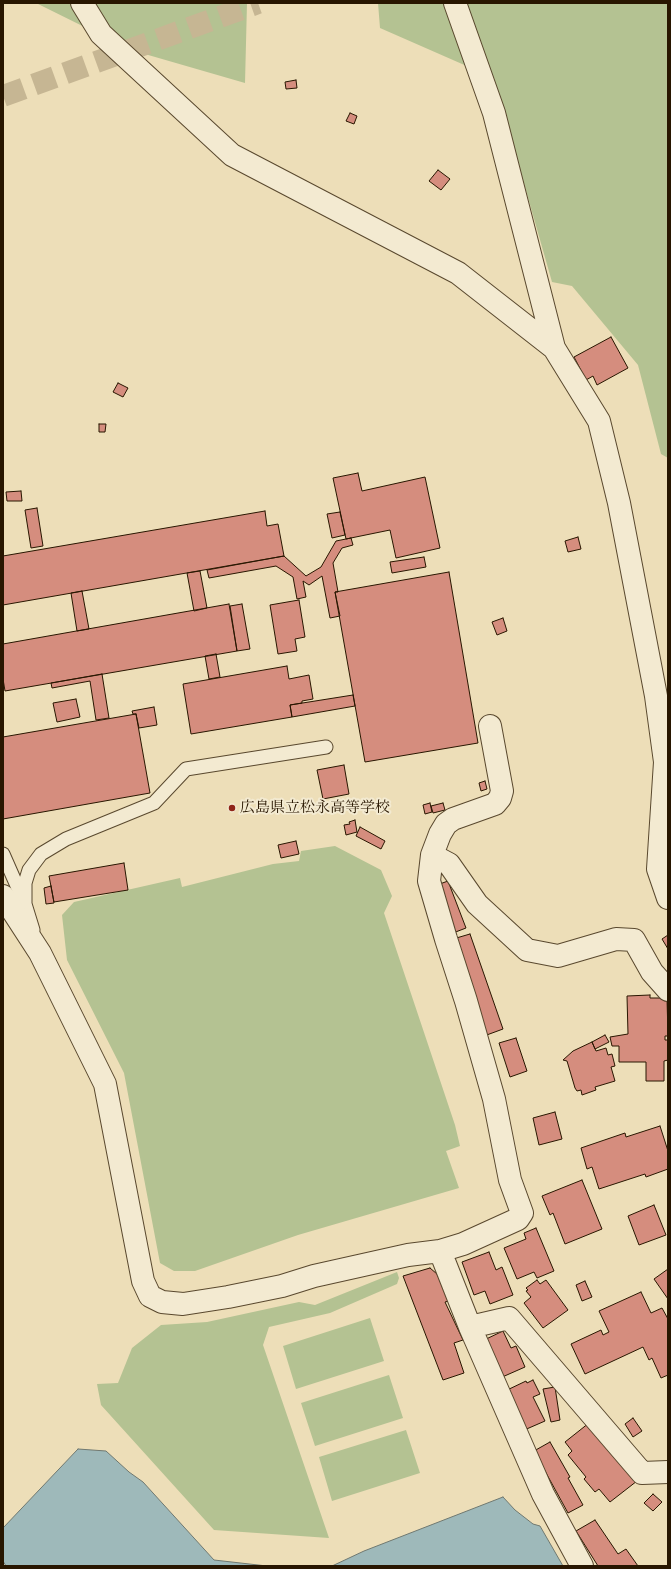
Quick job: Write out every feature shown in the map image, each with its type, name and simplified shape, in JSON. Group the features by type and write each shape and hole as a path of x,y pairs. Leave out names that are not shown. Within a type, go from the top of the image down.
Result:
{"street":[{"path":"82,3 101,34 232,155 458,273 554,348"},
{"path":"455,3 494,113 554,348 598,421 622,519 656,696 666,760 658,869 668,898"},
{"path":"3,896 40,953 105,1084 143,1281 150,1296 162,1302 183,1304 228,1297 282,1286 314,1276 408,1255 440,1251 462,1244 518,1219 522,1213 510,1180 494,1099 429,881 432,855 440,834 446,824 454,819 496,804 500,798 502,790 490,726"},
{"path":"432,855 449,864 477,904 528,950 558,956 616,939 634,940 652,972 668,990"},
{"path":"440,1251 470,1328 543,1494 582,1566"},
{"path":"470,1328 509,1318 642,1472 668,1472"}],"lane":[{"path":"25,904 25,883 29,870 41,854 66,839 154,803 186,769 326,747"},
{"path":"3,854 25,904 40,953"}],"green space":[{"path":"36,3 247,3 245,83 131,50"},
{"path":"378,3 668,3 668,458 661,454 638,365 572,286 552,282 494,78 380,28"},
{"path":"335,846 381,870 392,896 384,913 455,1125 460,1146 446,1151 459,1188 298,1235 195,1271 174,1271 160,1263 124,1073 67,960 62,915 74,902 180,878 182,887 273,864 299,861 301,851"},
{"path":"397,1272 399,1278 397,1284 330,1313 269,1327 263,1345 329,1538 214,1530 101,1405 97,1384 118,1383 132,1348 161,1325 207,1322 299,1302 315,1305"},
{"path":"370,1318 384,1361 296,1389 283,1346"},
{"path":"389,1375 403,1418 315,1446 301,1403"},
{"path":"406,1430 420,1473 332,1501 319,1457"}],"water":[{"path":"78,1449 106,1451 129,1472 143,1482 214,1560 267,1566 6,1566 3,1561 3,1528"},
{"path":"503,1497 515,1510 533,1524 540,1526 563,1566 332,1566 364,1551"}],"building":[{"path":"296,80 297,88 286,89 285,82"},
{"path":"350,113 357,116 354,124 346,121"},
{"path":"438,170 450,179 441,190 429,181"},
{"path":"611,337 628,368 597,385 593,376 586,380 574,357"},
{"path":"118,383 128,388 123,397 113,392"},
{"path":"99,424 106,424 105,432 99,432"},
{"path":"358,473 362,491 425,477 440,548 396,558 390,530 346,539 333,478"},
{"path":"21,491 22,501 7,501 6,492"},
{"path":"37,508 43,546 31,548 25,510"},
{"path":"265,511 267,526 278,524 284,556 3,605 3,556"},
{"path":"340,512 345,535 332,538 327,514"},
{"path":"578,537 581,549 568,552 565,541"},
{"path":"351,538 353,545 342,548 333,563 338,592 335,592 340,616 330,618 322,576 309,585 303,581 306,597 297,599 293,577 276,566 209,578 207,570 284,556 306,576 321,567 336,541"},
{"path":"424,557 426,567 392,573 390,562"},
{"path":"200,571 207,608 194,611 187,573"},
{"path":"449,572 478,743 365,762 335,592"},
{"path":"82,591 89,629 77,631 71,593"},
{"path":"299,600 305,637 295,639 297,651 278,654 270,605"},
{"path":"229,604 237,651 5,691 3,679 3,644"},
{"path":"242,604 250,649 237,651 230,606"},
{"path":"503,618 507,631 497,635 492,622"},
{"path":"216,654 220,677 209,679 205,656"},
{"path":"287,666 289,679 309,675 313,699 290,705 292,717 191,734 183,684"},
{"path":"102,674 109,718 96,720 90,681 52,688 51,683"},
{"path":"353,695 355,706 292,717 290,705"},
{"path":"76,699 80,717 57,722 53,703"},
{"path":"154,707 157,725 139,728 136,714 133,714 132,711"},
{"path":"136,714 150,793 3,819 3,737"},
{"path":"344,765 349,794 323,799 317,770"},
{"path":"485,781 487,789 481,791 479,783"},
{"path":"430,803 432,812 425,814 423,805"},
{"path":"443,803 445,810 433,813 431,806"},
{"path":"355,820 357,832 346,835 344,825 350,824 349,822"},
{"path":"360,827 385,841 381,849 356,836"},
{"path":"296,841 299,854 281,858 278,845"},
{"path":"124,863 128,890 54,902 49,876"},
{"path":"448,881 466,928 453,933 437,885"},
{"path":"51,886 54,903 46,904 44,888"},
{"path":"470,934 503,1029 484,1036 453,939"},
{"path":"668,935 668,949 662,939"},
{"path":"650,995 650,998 667,998 668,1036 665,1036 665,1040 668,1040 668,1060 664,1061 664,1081 646,1081 646,1062 619,1062 619,1046 612,1046 610,1037 628,1034 627,996"},
{"path":"605,1035 609,1042 595,1049 592,1042"},
{"path":"516,1038 527,1071 510,1077 499,1043"},
{"path":"592,1042 596,1051 606,1048 608,1055 612,1054 615,1066 611,1067 615,1081 595,1087 596,1090 582,1095 581,1090 577,1091 575,1088 567,1061 563,1060 573,1051"},
{"path":"555,1112 562,1139 539,1145 533,1118"},
{"path":"660,1126 668,1151 668,1169 646,1177 645,1174 599,1189 592,1167 587,1169 581,1148 625,1133 626,1137"},
{"path":"582,1180 602,1229 565,1244 553,1213 550,1215 542,1196"},
{"path":"654,1205 666,1235 639,1245 628,1216"},
{"path":"536,1228 554,1271 537,1278 534,1272 517,1279 504,1248 526,1239 524,1233"},
{"path":"489,1252 496,1270 502,1267 513,1295 490,1304 485,1291 474,1295 462,1262"},
{"path":"430,1268 437,1274 449,1301 445,1302 463,1340 454,1343 464,1373 443,1380 403,1276"},
{"path":"668,1269 668,1299 654,1279"},
{"path":"537,1280 540,1284 546,1280 568,1310 543,1328 524,1303 531,1297 526,1291 528,1290 526,1288"},
{"path":"585,1281 592,1297 582,1301 576,1285"},
{"path":"641,1292 651,1313 662,1308 668,1319 668,1375 661,1378 652,1358 649,1360 643,1347 585,1374 571,1344 601,1330 603,1335 609,1332 599,1311"},
{"path":"503,1331 511,1348 516,1346 525,1367 500,1378 482,1341"},
{"path":"533,1380 540,1394 533,1397 545,1421 522,1431 503,1392 526,1381 527,1383"},
{"path":"555,1387 560,1420 551,1422 543,1389"},
{"path":"633,1418 642,1431 633,1437 625,1424"},
{"path":"589,1423 637,1481 610,1502 599,1489 595,1492 584,1479 586,1477 568,1455 572,1451 565,1442"},
{"path":"550,1442 570,1477 568,1478 583,1505 568,1513 534,1451"},
{"path":"653,1494 662,1502 653,1511 644,1503"},
{"path":"595,1520 618,1554 626,1549 638,1566 598,1566 576,1531"}],"tunnel":[{"path":"3,96 258,3"}],"place":[{"name":"広島県立松永高等学校","path":"232,808"}]}
